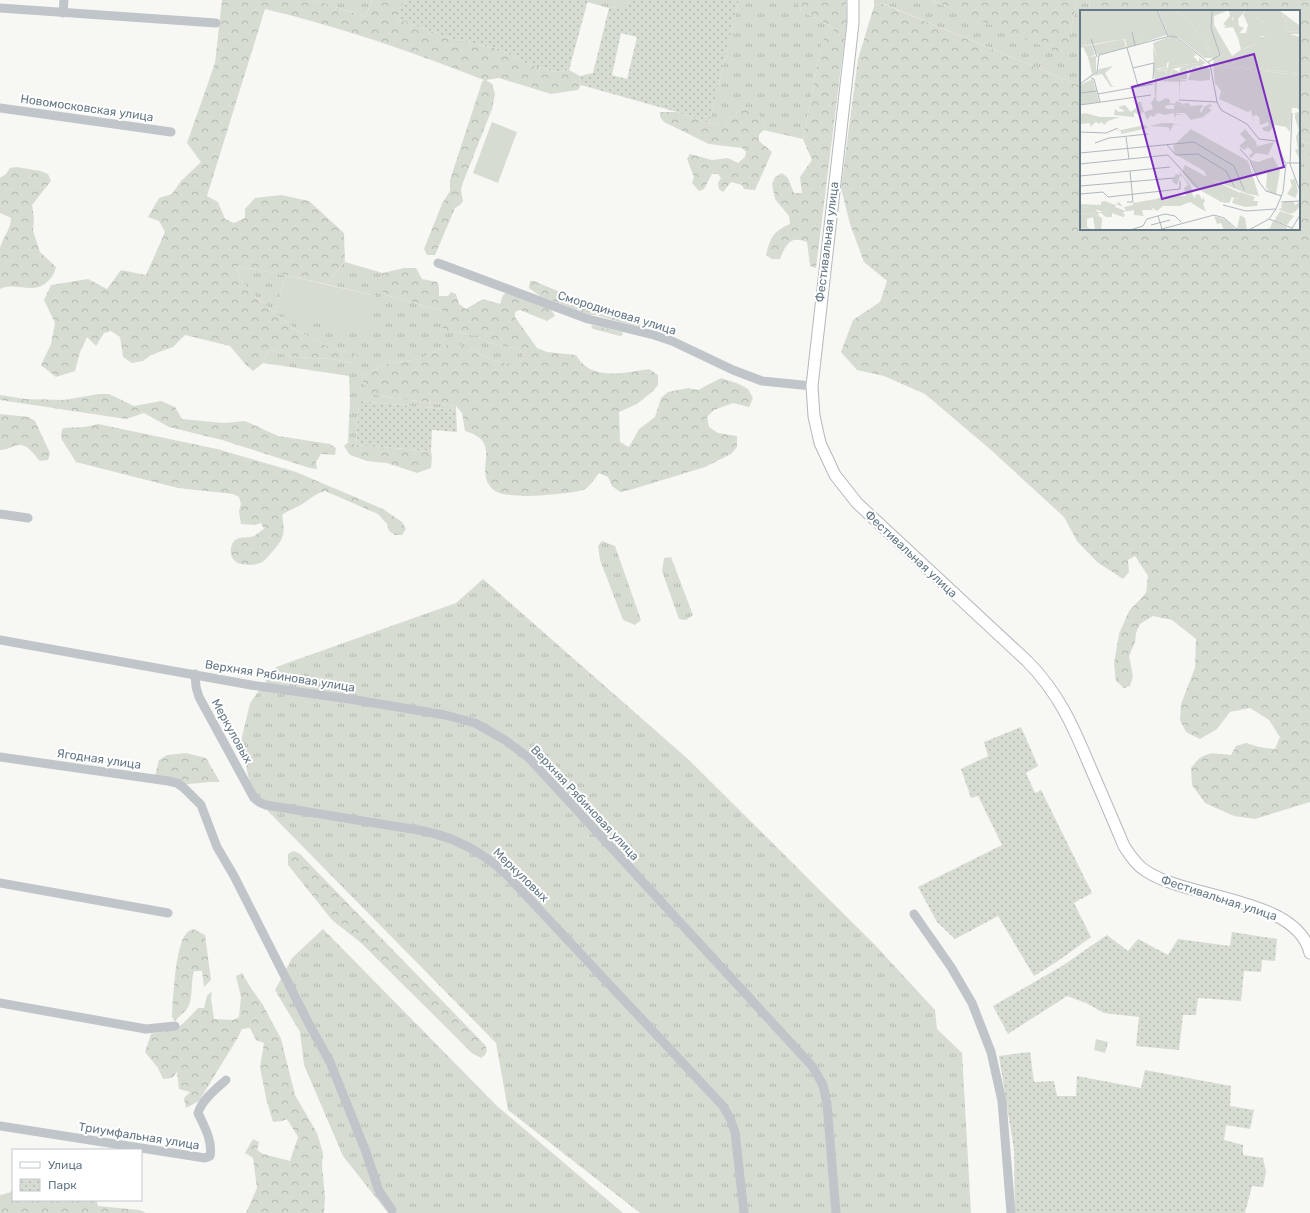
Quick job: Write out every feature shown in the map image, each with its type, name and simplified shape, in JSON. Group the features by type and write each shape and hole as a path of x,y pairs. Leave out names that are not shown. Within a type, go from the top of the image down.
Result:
{"main road":[{"name":"Фестивальная улица","path":"853,0 853,22 812,386 814,416 820,443 835,475 857,503 1027,661 1050,686 1069,718 1124,846 1136,863 1145,871 1171,883 1272,913 1288,922 1301,935 1310,953"}],"street":[{"path":"63,13 64,0"},
{"path":"0,8 216,23"},
{"name":"Новомосковская улица","path":"0,108 171,132"},
{"name":"Смородиновая улица","path":"438,263 588,319 654,335 672,341 733,370 762,381 812,386"},
{"path":"0,514 28,518"},
{"name":"Верхняя Рябиновая улица","path":"0,640 251,685 356,700 445,715 475,723 505,740 529,758 812,1066 823,1084 827,1104 836,1213"},
{"name":"Меркуловых","path":"196,674 196,687 199,697 254,798 259,802 266,805 424,831 443,836 462,843 484,856 507,875 723,1106 730,1118 735,1132 744,1213"},
{"name":"Ягодная улица","path":"0,757 177,783 201,805 217,847 234,876 309,1024 330,1062 366,1152 379,1191 392,1210"},
{"path":"0,883 168,913"},
{"path":"914,914 951,967 972,1003 991,1052 1002,1101 1011,1213"},
{"path":"0,1003 146,1029 175,1026"},
{"name":"Триумфальная улица","path":"0,1126 205,1158 210,1156 211,1149 208,1136 198,1113 200,1106 226,1080"}],"green space":[{"path":"222,0 315,0 365,17 372,0 406,0 399,10 398,19 450,38 494,48 514,56 530,65 557,72 569,70 580,76 581,85 578,90 551,94 499,78 486,80 492,84 495,94 492,109 462,185 461,190 463,201 455,208 435,255 427,255 424,249 442,204 450,191 450,180 482,82 484,80 376,41 265,9 207,196 218,202 225,219 234,223 245,218 245,209 255,198 281,195 309,201 344,233 345,262 326,284 236,266 240,279 255,296 296,330 327,346 359,356 353,363 331,359 294,357 268,350 263,363 253,371 230,346 185,335 173,347 151,355 143,361 132,363 123,357 120,337 111,331 104,333 96,346 87,337 80,352 75,371 56,377 41,365 51,344 55,323 44,300 51,285 88,279 107,289 121,270 146,275 165,232 159,221 148,217 159,198 172,194 181,181 201,162 187,143 215,63"},
{"path":"315,0 372,0 365,17"},
{"path":"406,0 588,0 569,70 557,72 530,65 514,56 494,48 450,38 398,19 399,10"},
{"path":"588,0 628,0 626,6 609,8 587,2"},
{"path":"628,0 739,0 709,123 677,112 581,85 580,76 593,73 609,8 626,6","holes":["621,33 637,37 627,79 612,75"]},
{"path":"739,0 796,0 802,11 834,28 834,34 822,42 803,139 763,130 764,121 756,113 739,110 723,125 709,123"},
{"path":"796,0 846,0 847,19 816,268 810,266 807,242 801,240 792,241 789,243 784,249 780,259 772,259 766,255 769,243 776,232 790,224 789,216 775,199 772,184 775,177 782,173 788,178 794,193 802,193 800,177 812,160 803,139 822,42 826,36 834,33 834,28 802,11"},
{"path":"874,0 931,0 942,5 1070,47 1070,32 1075,12 1076,0 1090,0 1089,10 1080,10 1080,86 882,3 874,6"},
{"path":"931,0 1076,0 1075,12 1070,32 1070,48 1064,53 1059,53"},
{"path":"1090,0 1310,0 1310,144 1300,140 1300,10 1089,10"},
{"path":"881,3 1080,86 1080,230 1300,230 1300,171 1310,175 1310,802 1255,819 1234,816 1205,803 1192,785 1191,768 1204,755 1213,753 1231,755 1236,746 1246,743 1259,747 1275,749 1280,737 1269,720 1250,708 1230,712 1217,729 1200,739 1186,732 1180,720 1181,704 1195,668 1196,639 1172,620 1153,616 1140,624 1129,656 1133,676 1130,686 1124,688 1116,681 1114,664 1119,634 1129,611 1146,593 1148,576 1135,556 1128,560 1129,572 1123,579 1097,562 1077,541 1064,517 991,450 925,394 884,376 857,370 841,352 853,320 880,302 887,281 864,262 850,224 841,188 858,59 874,6"},
{"path":"745,109 756,112 764,121 763,130 759,135 759,141 772,152 755,190 744,189 742,185 731,182 723,192 719,189 718,183 721,178 718,174 712,174 704,189 699,191 692,183 694,177 687,159 690,154 712,160 728,158 738,163 745,157 746,152 742,148 709,144 664,122 660,117 660,112 677,112 709,123 723,125 739,110"},
{"path":"492,122 517,132 498,183 473,173"},
{"path":"1300,140 1310,144 1310,175 1300,171"},
{"path":"17,167 48,174 51,181 32,205 34,219 33,231 40,252 56,267 52,276 43,285 31,288 12,286 0,289 0,248 10,226 11,218 0,213 0,178 6,174 10,168"},
{"path":"345,262 383,273 379,279 386,295 443,311 444,329 472,335 490,343 519,349 524,357 517,364 507,364 487,358 466,346 447,345 420,359 390,363 362,375 364,384 379,396 456,406 456,410 359,401 356,445 348,442 350,400 349,376 263,363 268,350 294,357 331,359 353,363 358,356 327,346 296,330 255,296 240,279 236,266 285,275 276,313 376,296 326,284"},
{"path":"404,268 416,268 422,279 437,282 439,287 439,296 448,296 451,292 456,294 459,304 466,309 483,299 500,304 503,295 508,292 550,308 555,316 547,321 520,310 515,312 515,317 537,348 547,352 576,355 582,363 596,372 614,374 649,369 658,375 658,385 652,392 637,404 619,412 620,442 629,447 639,429 655,417 661,398 668,392 688,388 698,390 721,378 739,384 748,389 753,398 749,407 733,403 714,410 707,417 709,427 718,433 737,436 737,447 731,454 705,467 620,492 612,486 608,477 599,473 587,488 575,492 516,496 497,492 491,487 486,479 486,448 483,442 476,436 465,431 462,413 456,406 379,396 366,389 362,375 390,363 420,359 447,345 457,344 466,346 487,358 507,364 517,364 524,357 519,349 490,343 472,335 443,329 443,311 386,295 379,288 379,279 383,273"},
{"path":"285,275 376,296 367,335 276,313"},
{"path":"530,281 534,281 567,295 574,301 640,325 640,328 596,315 590,315 540,296 529,288"},
{"path":"593,325 622,332 623,335 620,336 593,329 591,327"},
{"path":"99,394 109,394 134,406 161,401 175,407 182,419 224,423 245,421 278,436 330,444 336,448 335,455 321,454 316,462 317,469 310,468 222,440 169,427 144,413 126,419 0,400 0,395 25,399 64,400"},
{"path":"359,401 456,410 457,432 432,430 431,451 356,445"},
{"path":"0,414 29,417 35,421 50,453 48,460 40,461 34,453 22,445 0,450"},
{"path":"98,424 217,449 296,472 383,509 402,522 406,529 402,535 395,535 389,531 387,524 378,514 325,491 282,515 284,531 282,538 265,560 256,564 248,565 238,563 233,559 231,554 231,548 234,541 236,539 256,535 264,529 261,523 255,525 241,524 239,511 241,504 239,497 233,494 178,488 76,462 62,440 61,434 63,428 85,427"},
{"path":"348,442 356,445 431,451 431,468 417,473 387,463 367,461 350,455 344,446"},
{"path":"602,541 615,546 641,620 635,625 623,620 600,560 598,546"},
{"path":"671,557 693,615 686,620 679,619 662,571 664,558"},
{"path":"483,579 689,760 875,945 935,1010 937,1029 962,1053 971,1213 640,1213 508,1110 496,1043 252,795 241,741 250,703 276,667 456,603"},
{"path":"1021,727 1038,766 1026,773 1035,793 1041,790 1092,893 1074,903 1091,937 1034,976 998,916 955,939 937,922 918,887 1002,845 978,796 971,798 961,769 988,756 984,742"},
{"path":"186,753 206,758 220,782 179,785 155,776 159,760 167,755"},
{"path":"293,851 299,853 485,1045 487,1050 485,1055 481,1058 472,1053 360,942 332,920 288,865 288,854"},
{"path":"193,929 205,935 211,980 204,987 202,971 194,971 189,1005 175,1021 172,1017 174,986 179,950 182,940 189,931"},
{"path":"323,929 497,1106 623,1213 388,1213 343,1156 304,1065 300,1032 275,990 292,958"},
{"path":"1232,932 1277,939 1275,961 1262,960 1261,972 1244,971 1241,1001 1198,998 1196,1015 1183,1015 1179,1050 1136,1046 1139,1017 1104,1013 1086,1003 1067,996 1008,1034 993,1006 1062,966 1107,935 1128,951 1138,939 1168,955 1178,939 1230,946"},
{"path":"242,973 263,1005 281,1039 295,1095 317,1133 323,1153 322,1166 325,1197 324,1213 246,1213 257,1188 253,1158 245,1153 253,1139 259,1142 257,1150 263,1154 290,1161 298,1137 287,1119 273,1122 266,1098 260,1067 264,1043 256,1040 250,1028 242,1029 199,1101 186,1108 184,1098 190,1092 179,1089 177,1072 172,1078 163,1079 158,1068 145,1052 151,1034 172,1030 181,1025 198,1008 204,1008 207,996 212,991 211,999 214,1019 233,1020 239,1017 241,997 236,976"},
{"path":"1096,1039 1108,1042 1105,1053 1094,1050"},
{"path":"1030,1052 1034,1082 1054,1081 1057,1096 1076,1096 1077,1076 1141,1088 1145,1070 1231,1086 1230,1106 1254,1110 1250,1129 1226,1125 1224,1140 1243,1145 1243,1155 1263,1158 1266,1172 1263,1187 1252,1186 1245,1213 1015,1213 1014,1150 999,1056"},
{"path":"12,1190 12,1201 96,1201 98,1206 139,1210 146,1213 0,1213 0,1195 9,1193"}]}
